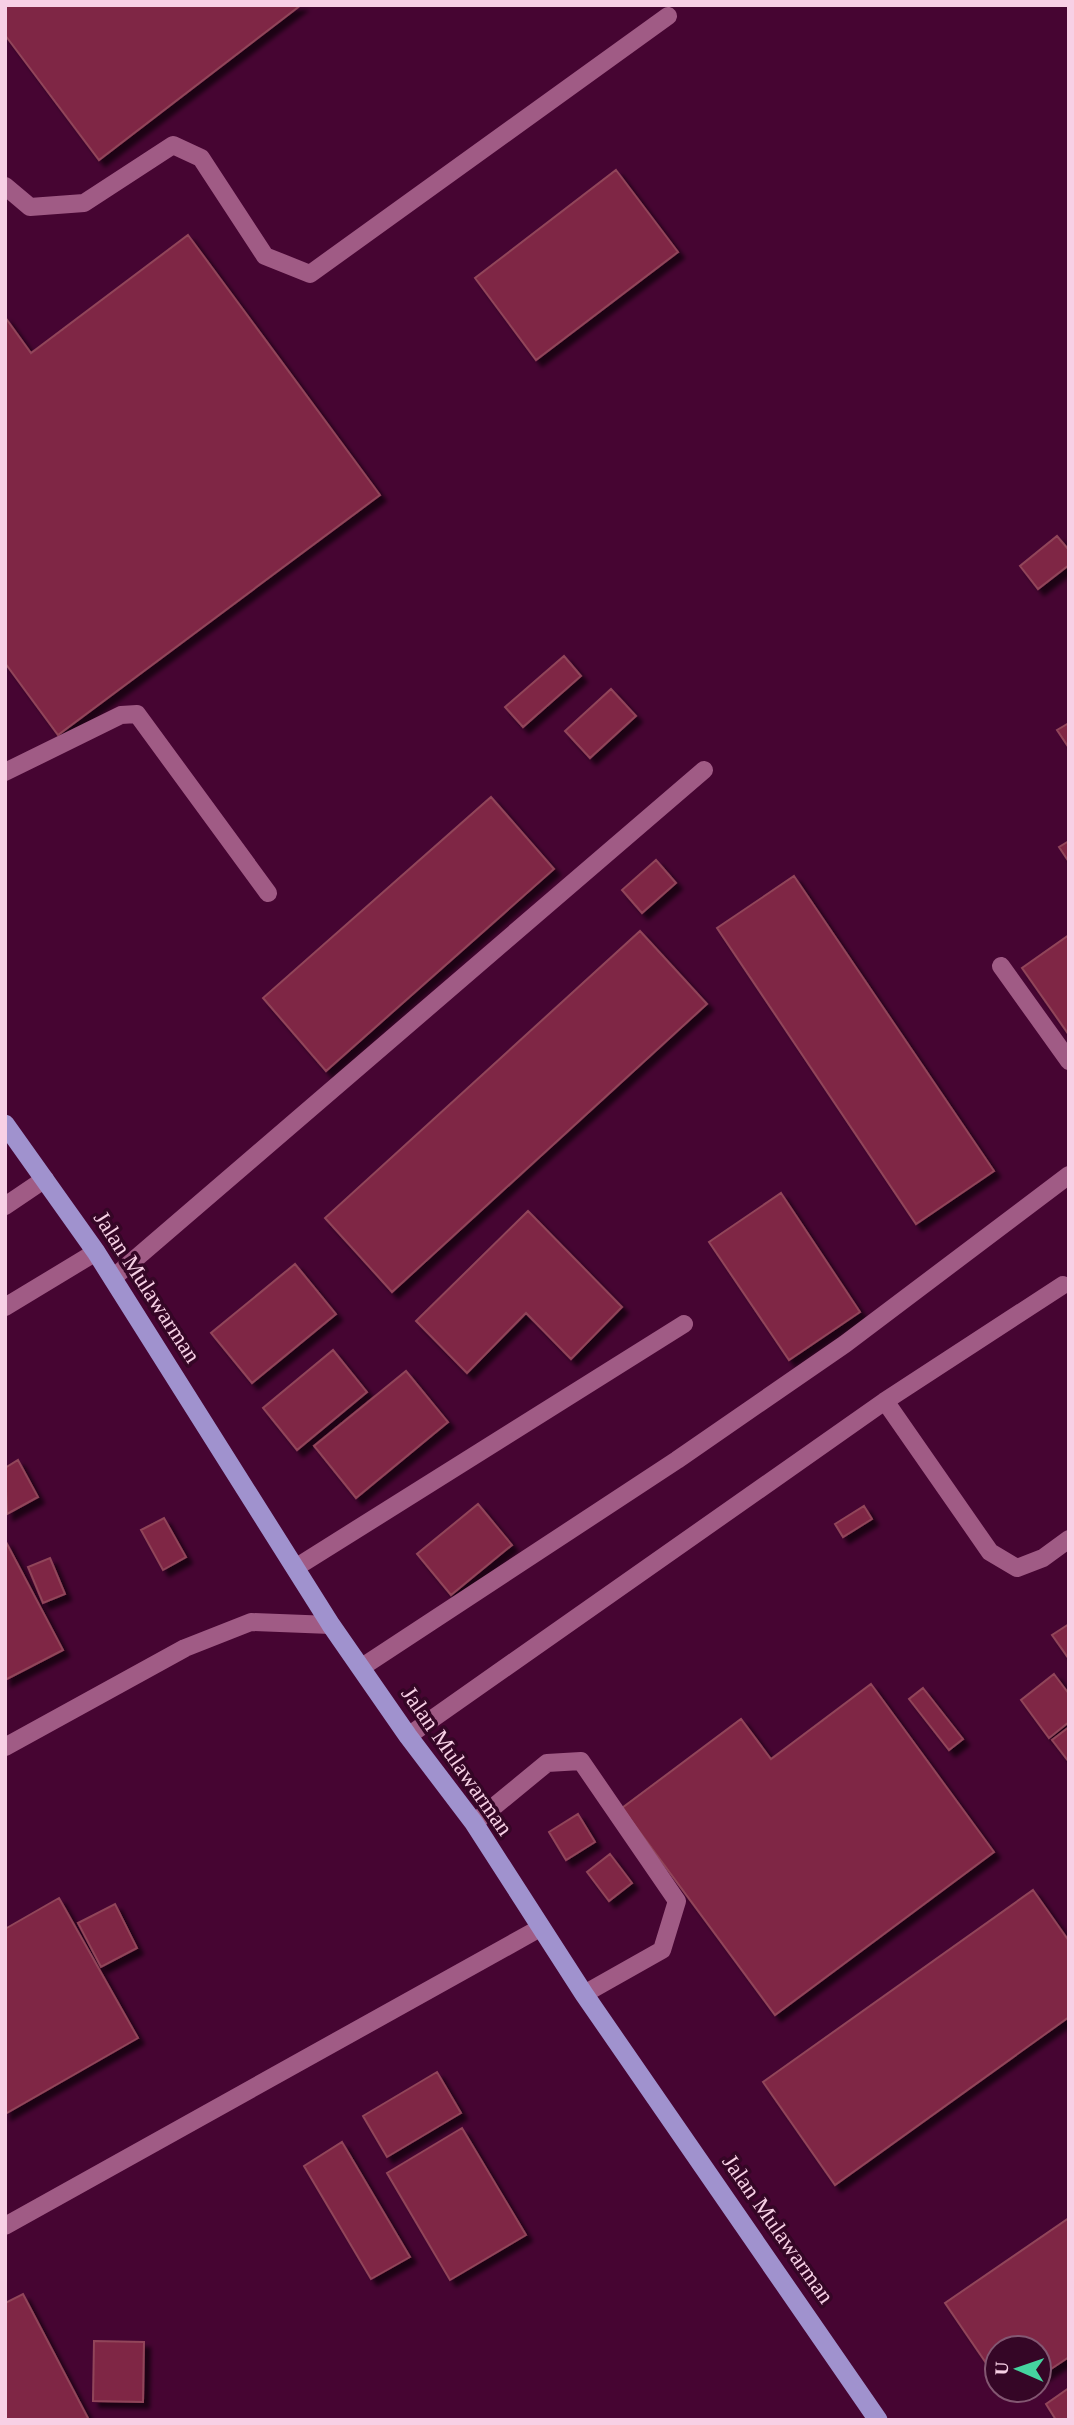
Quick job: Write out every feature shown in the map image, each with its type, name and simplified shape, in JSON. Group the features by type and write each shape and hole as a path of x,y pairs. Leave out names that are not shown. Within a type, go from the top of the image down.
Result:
{"highway":[{"name":"Jalan Mulawarman","path":"5,1124 114,1278 331,1625 408,1736 474,1823 584,1994 878,2420"}],"street":[{"path":"5,187 30,207 84,203 173,145 201,158 265,256 310,274 668,16"},
{"path":"5,772 121,715 137,714 268,893"},
{"path":"114,1278 704,770"},
{"path":"1001,966 1069,1061"},
{"path":"362,1667 677,1460 845,1344 1069,1175"},
{"path":"5,1206 46,1180"},
{"path":"5,1307 96,1252"},
{"path":"408,1736 885,1401 1067,1286"},
{"path":"295,1568 684,1324"},
{"path":"885,1401 990,1552 1017,1568 1043,1558 1069,1539"},
{"path":"5,1746 185,1647 251,1622 331,1625"},
{"path":"474,1823 547,1763 581,1761 677,1901 662,1950 584,1994"},
{"path":"5,2227 540,1928"}],"building":[{"path":"5,5 301,5 99,160 5,35"},
{"path":"616,170 678,252 536,360 475,278"},
{"path":"188,235 380,495 58,735 5,663 5,317 31,353"},
{"path":"1057,536 1069,550 1069,565 1038,589 1020,566"},
{"path":"564,656 581,676 523,727 505,707"},
{"path":"611,689 636,716 590,758 565,731"},
{"path":"1069,723 1069,748 1057,730"},
{"path":"491,797 554,869 326,1071 263,998"},
{"path":"1069,841 1069,862 1059,847"},
{"path":"656,860 676,883 642,913 622,890"},
{"path":"794,876 994,1171 916,1224 717,928"},
{"path":"640,931 707,1004 392,1292 325,1218"},
{"path":"1069,935 1069,1035 1022,968"},
{"path":"781,1193 860,1312 789,1360 709,1242"},
{"path":"528,1211 622,1307 571,1359 526,1313 467,1373 416,1321"},
{"path":"295,1264 336,1314 252,1383 211,1333"},
{"path":"333,1350 367,1392 297,1450 263,1408"},
{"path":"406,1371 448,1422 356,1498 314,1446"},
{"path":"18,1460 38,1497 7,1514 5,1468"},
{"path":"478,1504 512,1545 451,1595 417,1554"},
{"path":"864,1506 872,1519 843,1537 835,1524"},
{"path":"164,1518 186,1557 163,1570 141,1530"},
{"path":"5,1540 63,1650 5,1680"},
{"path":"50,1558 65,1594 43,1603 28,1567"},
{"path":"1069,1624 1069,1659 1052,1635"},
{"path":"1054,1674 1069,1694 1069,1722 1049,1738 1021,1700"},
{"path":"871,1684 994,1852 775,2015 622,1808 741,1719 771,1759"},
{"path":"923,1688 963,1739 949,1750 909,1699"},
{"path":"1069,1727 1069,1762 1052,1740"},
{"path":"578,1814 595,1842 566,1860 549,1832"},
{"path":"610,1854 632,1883 609,1901 587,1872"},
{"path":"1033,1890 1069,1941 1069,2017 835,2185 763,2082"},
{"path":"59,1898 138,2038 5,2114 5,1929"},
{"path":"115,1904 137,1948 101,1967 78,1923"},
{"path":"437,2072 461,2113 387,2157 363,2116"},
{"path":"462,2128 526,2235 450,2280 387,2173"},
{"path":"342,2142 410,2257 371,2279 304,2166"},
{"path":"1069,2218 1069,2357 1053,2368 1053,2334 983,2334 983,2359 945,2303"},
{"path":"23,2294 89,2420 5,2420 5,2303"},
{"path":"94,2341 144,2342 143,2402 93,2401"},
{"path":"1069,2388 1069,2420 1056,2420 1046,2404 1053,2404 1053,2399"}]}
